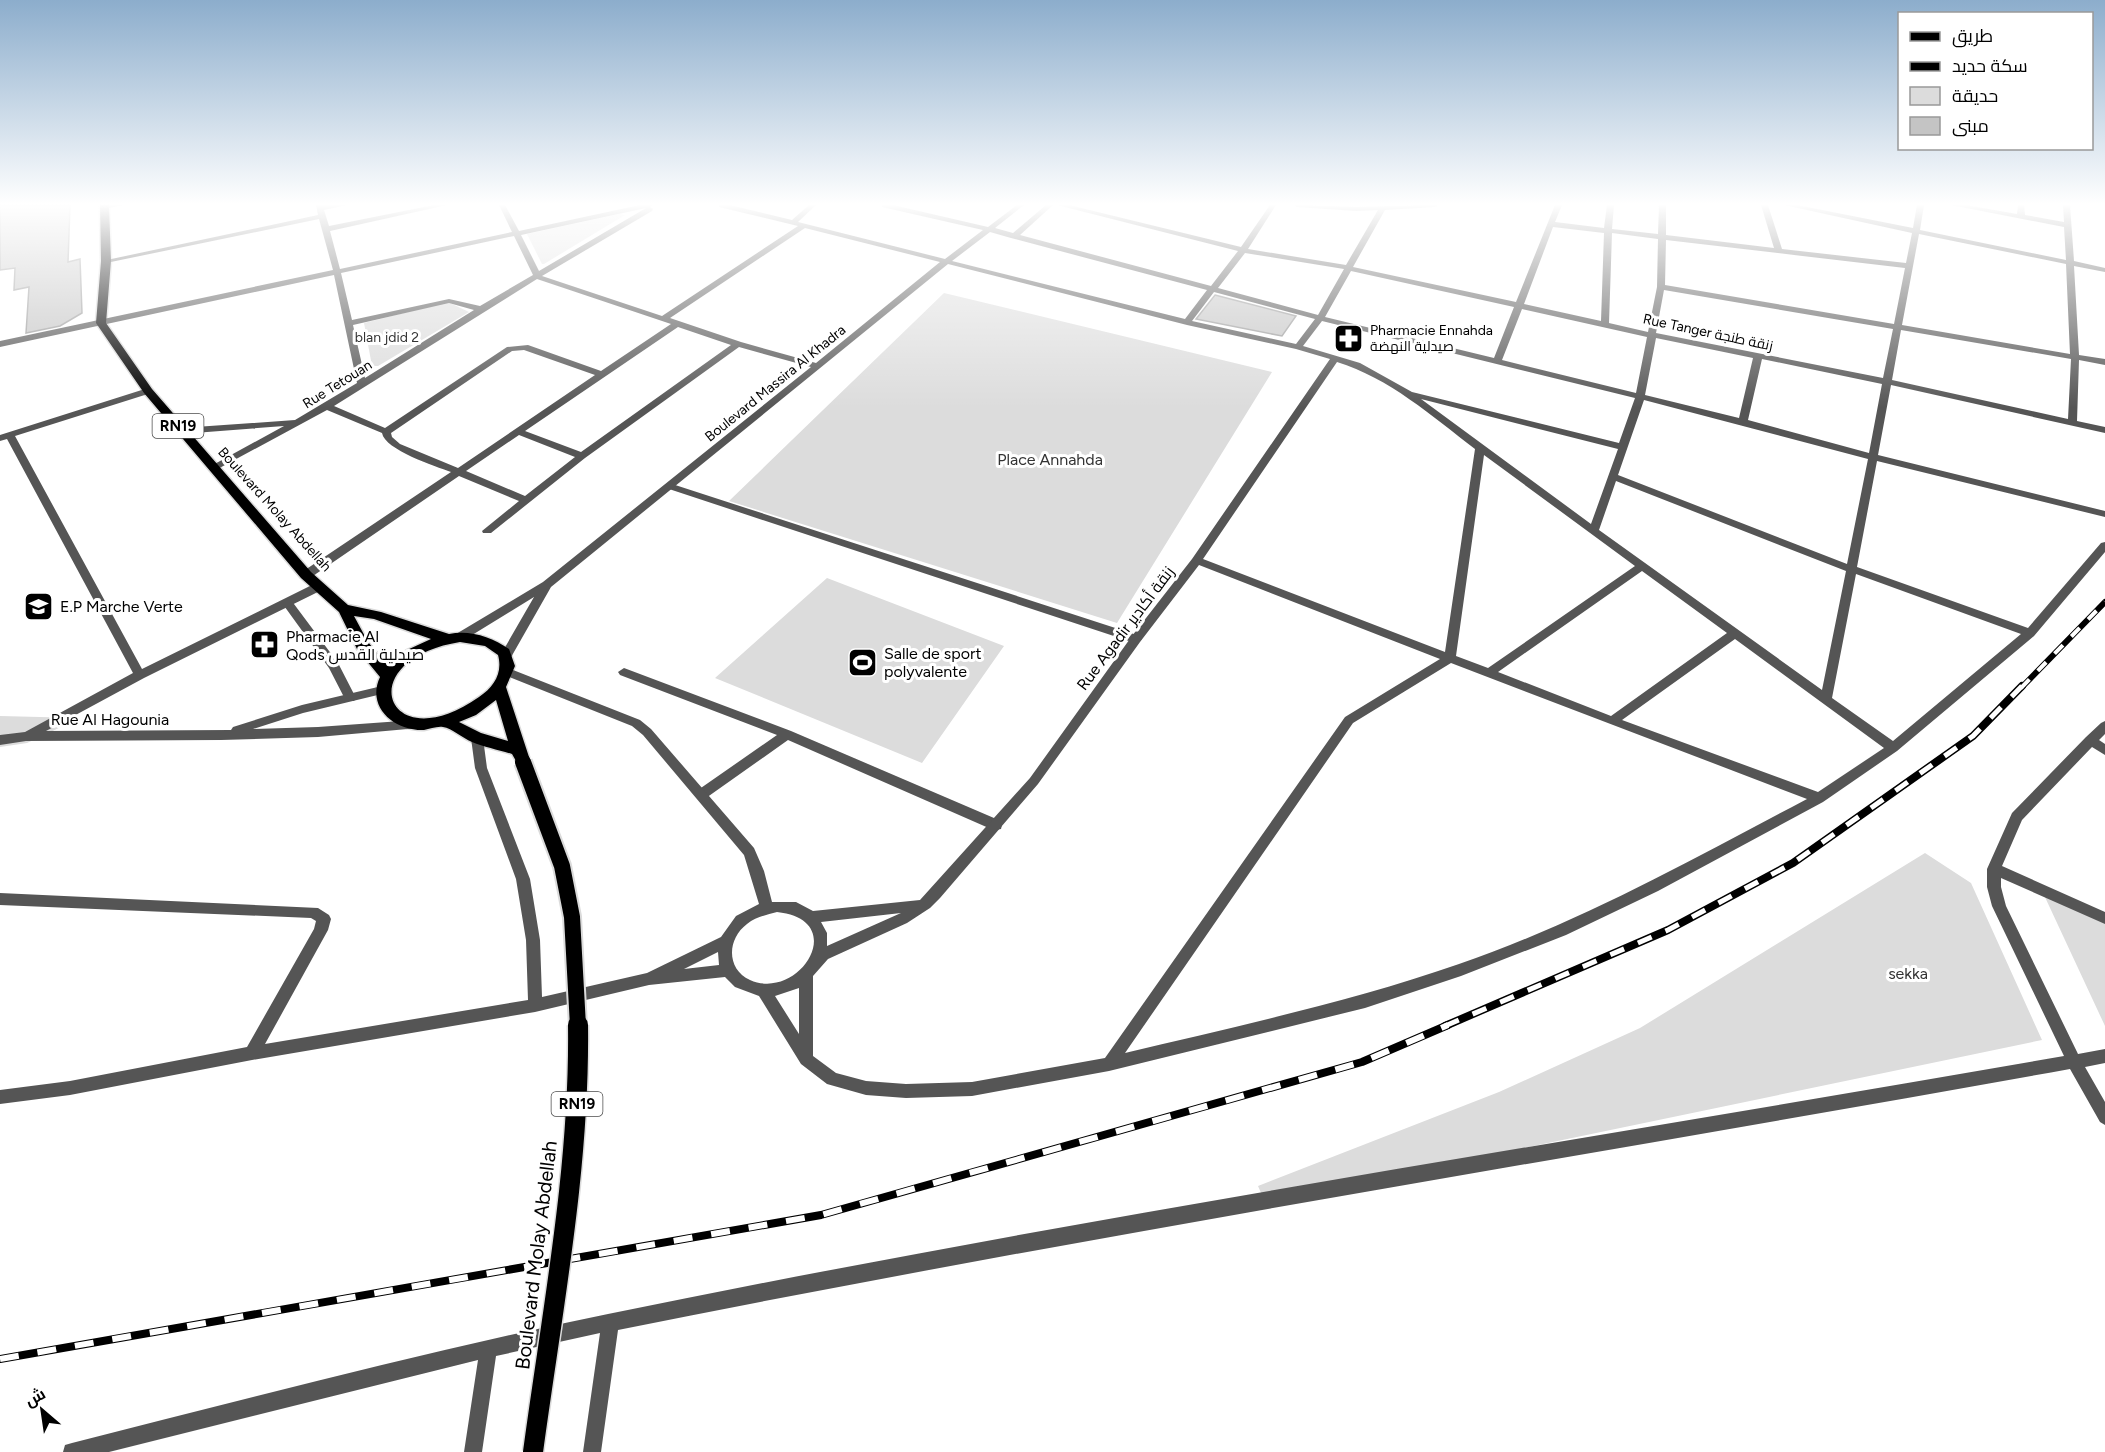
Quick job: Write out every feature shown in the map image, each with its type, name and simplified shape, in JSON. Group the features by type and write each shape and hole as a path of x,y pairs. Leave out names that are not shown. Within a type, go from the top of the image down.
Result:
{"main road":[{"path":"101,323 105,273"},
{"name":"Boulevard Molay Abdellah","path":"101,323 148,392 181,431 306,575 344,609 385,683"},
{"path":"344,609 376,615 454,638 489,641 500,648 506,656 508,672"},
{"path":"385,683 396,666 413,653 454,638"},
{"name":"RN19","path":"385,683 383,703 391,714 405,721 423,724 445,721 467,714 486,703 500,689 508,672"},
{"name":"Boulevard Molay Abdellah","path":"500,689 520,756 562,866 572,917 578,992 579,1074 572,1165 533,1452"},
{"path":"445,721 477,738 520,756"}],"street":[{"path":"0,344 329,273"},
{"path":"337,273 362,384"},
{"path":"536,273 538,277 663,320 818,366"},
{"name":"Rue Tetouan","path":"214,468 327,406 481,309 545,273"},
{"path":"663,320 734,273"},
{"name":"Boulevard Massira Al Khadra","path":"547,585 933,273"},
{"path":"993,273 1187,322 1298,347 1365,369 1408,393 1480,448 1893,748"},
{"path":"1155,273 1320,318 1743,422 1873,458 2105,514"},
{"path":"1187,322 1225,273"},
{"path":"1298,347 1320,318 1346,273"},
{"name":"Rue Tanger زنقة طنجة","path":"1371,273 1652,335 1888,382 2105,430"},
{"path":"1497,362 1532,273"},
{"path":"1605,323 1607,273"},
{"path":"1594,530 1640,398 1661,287 1661,273"},
{"path":"1826,701 1907,273"},
{"path":"2071,273 2075,357 2072,423"},
{"path":"1661,287 2105,362"},
{"path":"350,324 449,301 481,309"},
{"path":"306,575 460,473 677,324"},
{"path":"487,531 582,456 738,344"},
{"path":"386,432 510,349 517,347 525,347 603,375"},
{"path":"1743,422 1758,356"},
{"name":"Rue Agadir زنقة أكادير","path":"820,956 888,925 925,904 996,825 1032,783 1136,639 1197,560 1335,358"},
{"path":"140,675 5,437 148,392"},
{"path":"1408,393 1622,447"},
{"path":"327,406 386,432"},
{"path":"181,431 301,421"},
{"path":"386,432 387,438 397,446 526,500"},
{"path":"519,432 582,456"},
{"path":"1450,657 1480,448"},
{"path":"1614,477 1851,569 2030,633"},
{"path":"669,486 1136,639"},
{"path":"764,991 806,1059 832,1079 866,1088 906,1091 972,1089 1109,1064 1365,1000 1461,970 1561,931 1653,887 1819,798 1893,748 2030,633 2105,544"},
{"path":"1197,560 1612,721 1819,798"},
{"path":"1489,673 1643,565"},
{"path":"454,638 547,585"},
{"path":"506,656 547,585"},
{"path":"26,736 140,675 320,586"},
{"path":"287,603 334,666 350,698"},
{"path":"1612,721 1736,633"},
{"path":"1109,1064 1348,720 1450,657"},
{"path":"508,672 636,723 647,732 749,852 758,871 768,907"},
{"path":"624,672 788,734 996,825"},
{"path":"221,735 302,709 350,698 385,683"},
{"name":"Rue Al Hagounia","path":"0,740 26,736 318,732 423,724"},
{"path":"2105,726 2017,817 1994,869 1994,887 1999,906 2074,1062 2105,1117"},
{"path":"702,794 788,734"},
{"path":"477,738 481,768 523,879 533,940 535,1005"},
{"path":"2090,740 2105,750"},
{"path":"1994,869 2105,918"},
{"path":"0,898 313,912 324,919 321,930 252,1053"},
{"path":"812,917 925,904"},
{"path":"784,906 800,909 812,917 820,928 823,941 820,956 806,975 786,987 764,991 748,988 736,981 728,970 724,956 727,941 742,920 768,907 784,906"},
{"path":"649,979 727,941"},
{"path":"0,1097 70,1088 252,1053 535,1005 649,979 728,970"},
{"path":"806,975 806,1059"},
{"path":"72,1452 488,1349 610,1322 967,1253 2105,1056"},
{"path":"592,1452 610,1322"},
{"path":"473,1452 488,1349"}],"green space":[{"name":"Place Annahda","path":"944,293 1272,372 1117,623 729,501"},
{"name":"blan jdid 2","path":"448,302 469,312 378,366 372,366 364,323"},
{"name":"Salle de sport polyvalente","path":"827,578 1004,646 922,763 715,678"},
{"path":"0,716 80,718 27,743 0,747"},
{"name":"sekka","path":"1925,853 1971,883 2042,1040 1265,1202 1258,1186 1499,1092 1640,1028"},
{"path":"2044,895 2105,923 2105,1026"}],"building":[{"path":"15,273 81,273 82,313 60,326 26,333 29,287 14,290"},
{"path":"1215,295 1296,316 1282,336 1196,319"}],"railway":[{"path":"2021,688 2105,602"},
{"path":"1445,1026 1668,930 1793,863 1973,736 2022,686"},
{"path":"0,1359 821,1215 1362,1062 1448,1025"}],"place":[{"name":"Pharmacie Ennahda صيدلية النهضة","path":"1349,338"},
{"name":"E.P Marche Verte","path":"39,606"},
{"name":"Pharmacie Al Qods صيدلية القدس","path":"265,645"},
{"name":"Salle de sport polyvalente","path":"863,662"}]}
